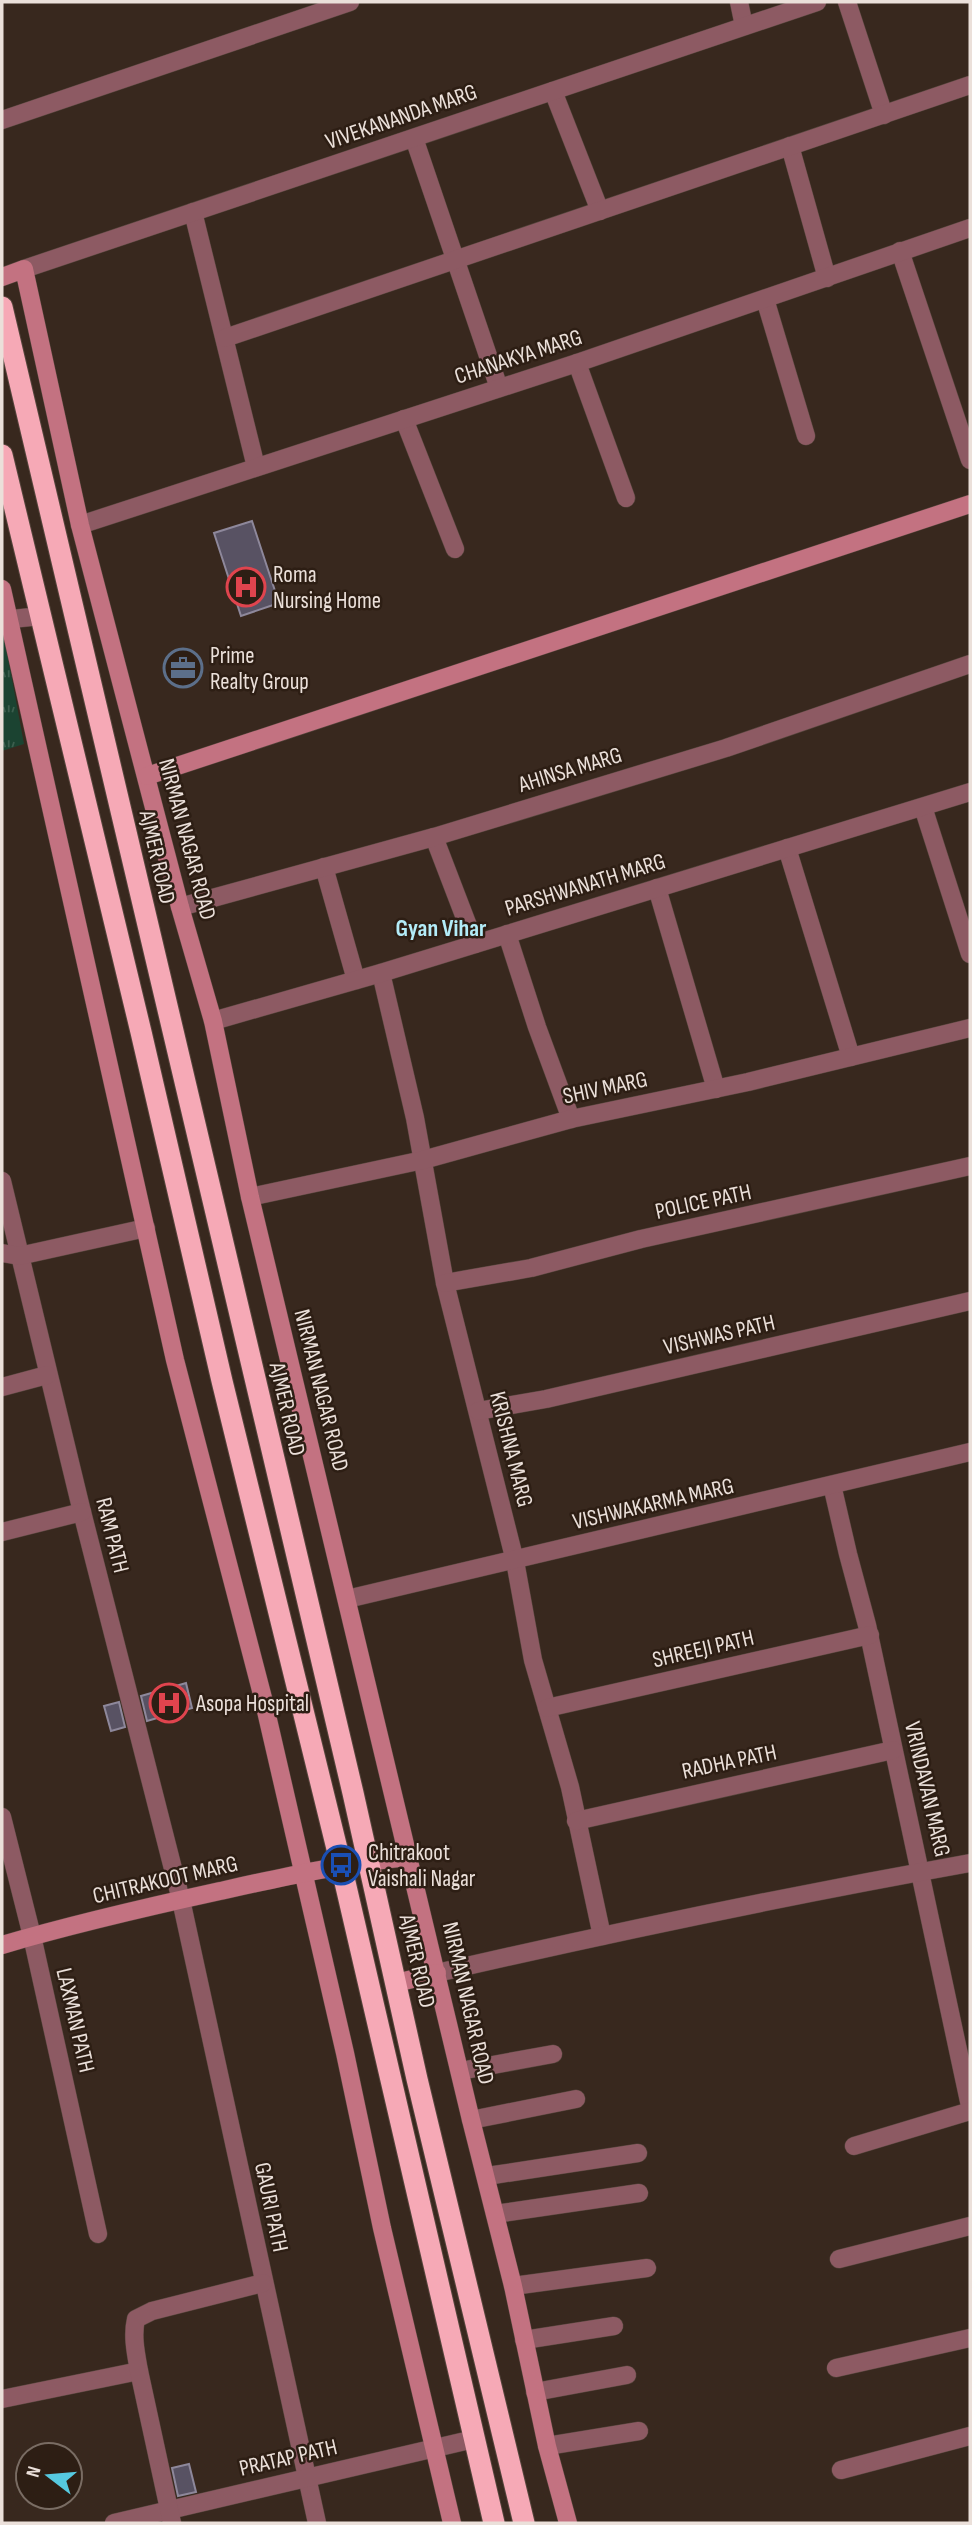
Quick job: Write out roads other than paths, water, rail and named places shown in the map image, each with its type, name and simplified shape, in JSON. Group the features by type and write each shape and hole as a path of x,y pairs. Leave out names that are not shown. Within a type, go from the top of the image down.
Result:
{"highway":[{"name":"AJMER ROAD","path":"2,307 524,2523"},
{"path":"2,455 138,1018 222,1381 341,1865 494,2523"}],"street":[{"path":"2,120 350,2"},
{"path":"739,2 744,26"},
{"name":"VIVEKANANDA MARG","path":"2,277 817,2"},
{"path":"847,2 884,115"},
{"path":"225,338 970,85"},
{"path":"553,91 600,211"},
{"path":"414,138 499,388"},
{"path":"790,146 827,278"},
{"path":"193,212 256,467"},
{"name":"CHANAKYA MARG","path":"80,525 578,363 970,228"},
{"path":"900,251 970,460"},
{"name":"NIRMAN NAGAR ROAD","path":"24,269 80,525 180,907 213,1021 250,1197 438,1973 471,2120 487,2176 547,2446 568,2523"},
{"path":"765,299 806,436"},
{"path":"578,363 626,498"},
{"path":"404,419 455,549"},
{"path":"147,776 970,504"},
{"path":"2,589 4,619 175,1360 263,1698 345,2053 382,2228 452,2523"},
{"path":"4,619 41,616"},
{"name":"AHINSA MARG","path":"180,907 434,837 726,748 970,664"},
{"name":"PARSHWANATH MARG","path":"213,1021 381,973 970,792"},
{"path":"923,807 970,954"},
{"path":"434,837 475,944"},
{"path":"787,848 851,1057"},
{"path":"324,867 356,980"},
{"path":"657,888 716,1089"},
{"path":"507,934 571,1119"},
{"name":"KRISHNA MARG","path":"381,973 422,1160 445,1283 515,1561 533,1660 570,1787 602,1936"},
{"name":"SHIV MARG","path":"250,1197 422,1160 571,1119 716,1089 970,1028"},
{"name":"POLICE PATH","path":"445,1283 531,1268 641,1239 970,1166"},
{"name":"RAM PATH","path":"2,1181 10,1254 47,1375 181,1900"},
{"path":"10,1254 146,1228"},
{"name":"VISHWAS PATH","path":"478,1411 546,1399 970,1301"},
{"path":"2,1387 47,1375"},
{"name":"VISHWAKARMA MARG","path":"347,1599 970,1452"},
{"name":"VRINDAVAN MARG","path":"832,1485 870,1635 970,2106"},
{"path":"2,1532 82,1512"},
{"name":"SHREEJI PATH","path":"547,1708 870,1635"},
{"name":"RADHA PATH","path":"576,1821 893,1751"},
{"name":"LAXMAN PATH","path":"2,1817 32,1936 98,2234"},
{"name":"CHITRAKOOT MARG","path":"2,1945 304,1872 368,1860 409,1857"},
{"path":"396,1983 602,1936 970,1863"},
{"name":"GAURI PATH","path":"181,1900 317,2523"},
{"path":"460,2071 553,2054"},
{"path":"471,2120 576,2099"},
{"path":"854,2146 970,2111"},
{"path":"487,2176 638,2153"},
{"path":"495,2214 639,2193"},
{"path":"839,2259 970,2226"},
{"path":"513,2286 647,2268"},
{"path":"171,2517 139,2371 136,2319 152,2311 263,2283"},
{"path":"524,2340 614,2326"},
{"path":"836,2368 970,2337"},
{"path":"2,2399 139,2371"},
{"path":"535,2392 627,2375"},
{"path":"547,2446 639,2431"},
{"path":"841,2470 970,2436"},
{"name":"PRATAP PATH","path":"114,2523 171,2517 306,2478 474,2439"}],"place":[{"name":"Roma Nursing Home","path":"246,587"},
{"name":"Prime Realty Group","path":"183,668"},
{"name":"Asopa Hospital","path":"169,1703"},
{"name":"Chitrakoot Vaishali Nagar","path":"341,1865"}],"district":[{"name":"Gyan Vihar","path":"441,928"}]}
